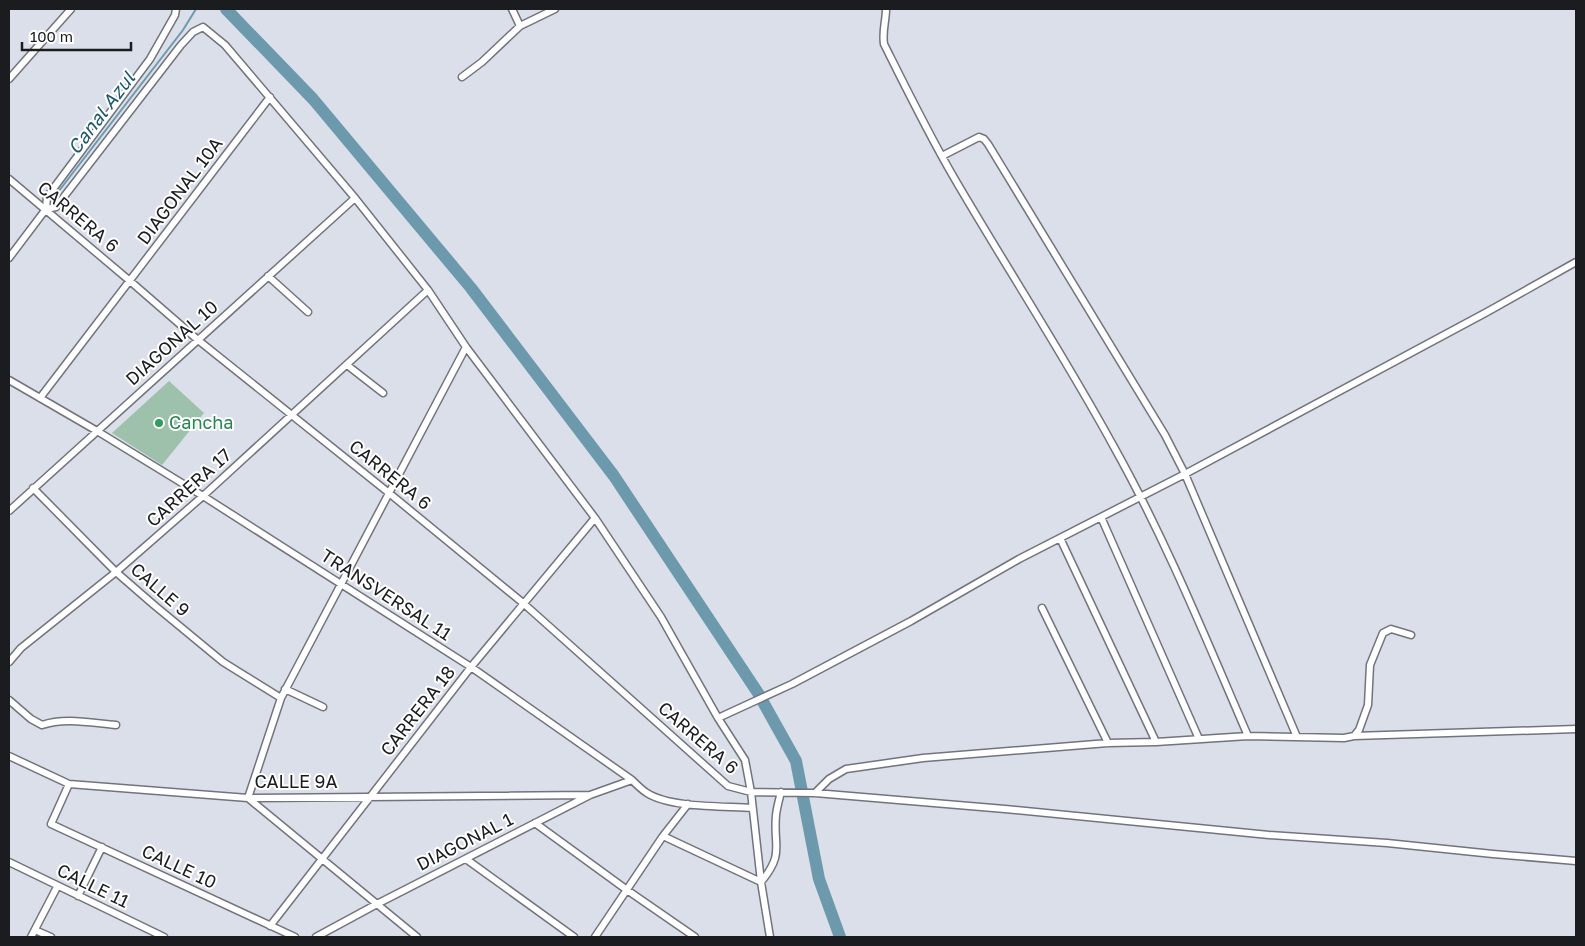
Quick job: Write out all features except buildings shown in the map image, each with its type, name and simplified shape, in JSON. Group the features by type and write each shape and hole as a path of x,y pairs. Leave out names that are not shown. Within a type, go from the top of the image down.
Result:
{"street":[{"path":"9,79 71,9"},
{"path":"9,258 46,209 47,198 150,59 176,9"},
{"path":"512,9 520,26"},
{"path":"462,77 482,62 520,26 555,9"},
{"path":"886,9 882,32 884,44 919,116 1054,341 1115,448 1184,591 1248,736"},
{"path":"46,209 56,207 193,32 203,28 212,33 225,45 355,198 428,290 466,347 595,518 661,617 718,718 745,760 760,882 770,937"},
{"name":"DIAGONAL 10A","path":"40,398 270,98"},
{"path":"942,156 979,137 988,144 1165,435 1185,474 1297,737"},
{"name":"CARRERA 6","path":"9,180 46,209 198,340 523,603 728,786 750,792 815,793 1005,809 1268,835 1387,843 1492,854 1576,860"},
{"name":"DIAGONAL 10","path":"9,512 33,488 355,198"},
{"path":"718,718 792,684 911,621 1019,559 1185,474 1487,312 1576,262"},
{"path":"268,276 308,312"},
{"name":"CARRERA 17","path":"9,662 21,648 116,572 203,496 428,290"},
{"path":"417,937 248,798 285,689 466,347"},
{"path":"347,365 383,393"},
{"name":"TRANSVERSAL 11","path":"9,380 203,496 471,667 632,780 648,794 664,800 688,804 752,808"},
{"name":"CALLE 9","path":"33,488 116,572 223,662 281,698"},
{"path":"1101,517 1199,739"},
{"name":"CARRERA 18","path":"270,926 471,667 595,518"},
{"path":"1060,538 1156,742"},
{"path":"1042,608 1108,743"},
{"path":"1354,736 1359,730 1368,704 1370,665 1383,634 1391,629 1411,635"},
{"path":"285,689 323,707"},
{"path":"9,700 31,719 42,725 63,721 116,725"},
{"path":"815,793 828,780 846,769 923,758 1108,743 1248,736 1344,738 1354,736 1576,729"},
{"name":"CALLE 9A","path":"9,756 70,784 248,798 590,795"},
{"name":"DIAGONAL 1","path":"316,937 590,795 632,780"},
{"name":"CALLE 10","path":"70,784 51,824 294,937"},
{"path":"760,882 774,860 778,848 776,816 781,792"},
{"path":"595,937 663,836 688,804"},
{"path":"535,823 695,937"},
{"path":"663,836 760,882"},
{"path":"78,896 102,847"},
{"path":"466,858 574,937"},
{"name":"CALLE 11","path":"9,862 164,937"},
{"path":"31,937 57,886"},
{"path":"35,930 51,937"}],"green space":[{"name":"Cancha","path":"169,381 204,413 162,465 112,433"}],"waterway":[{"name":"Canal Azul","path":"48,205 183,30 196,9"},
{"path":"226,9 313,99 471,288 614,476 758,693 796,761 819,879 840,937"}],"place":[{"name":"Cancha","path":"159,423"}]}
